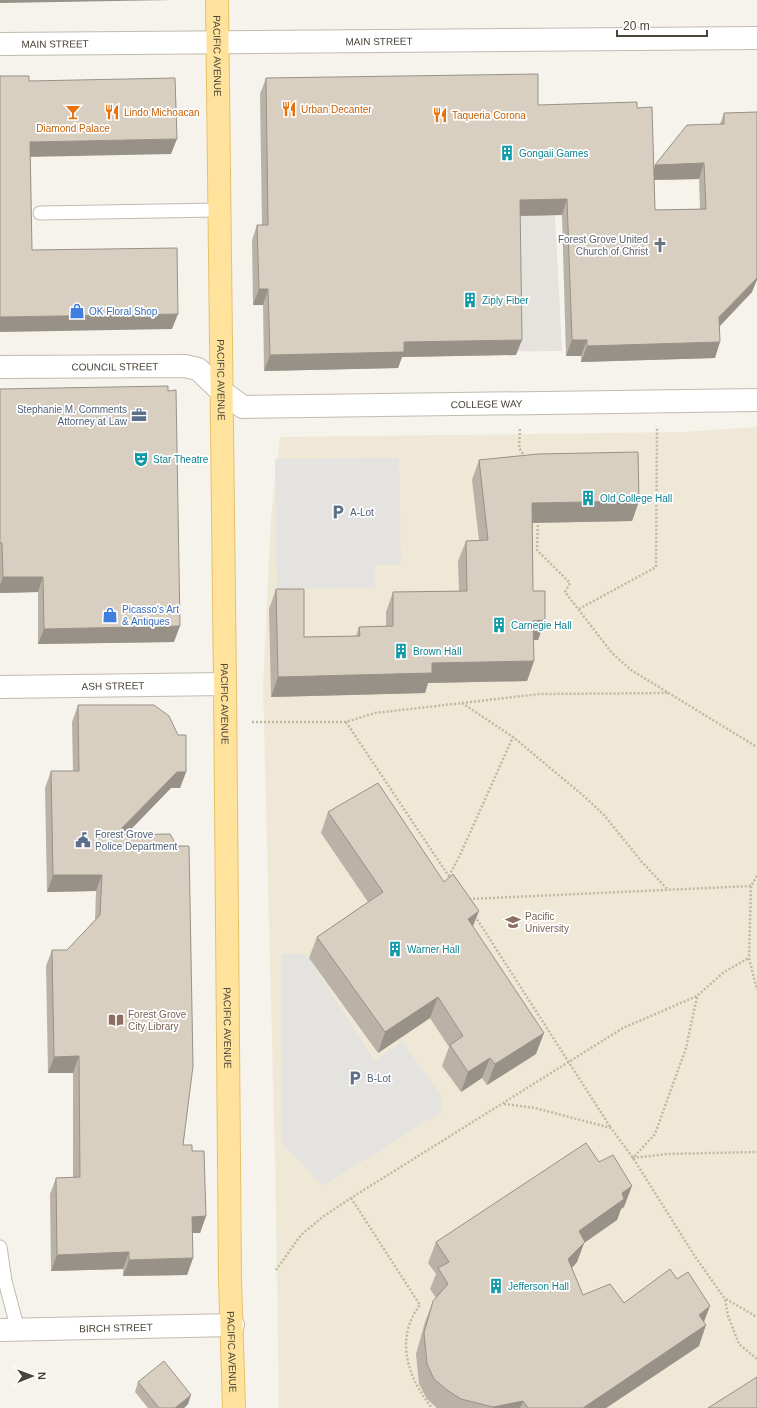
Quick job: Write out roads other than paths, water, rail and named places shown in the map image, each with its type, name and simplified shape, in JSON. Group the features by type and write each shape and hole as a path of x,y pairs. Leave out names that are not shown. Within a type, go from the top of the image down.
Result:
{"main road":[{"name":"PACIFIC AVENUE","path":"216,0 226,684 230,1279 233,1325 234,1408"}],"street":[{"name":"MAIN STREET","path":"0,44 757,38"},
{"name":"COUNCIL STREET","path":"0,367 185,366 198,369 221,391"},
{"name":"COLLEGE WAY","path":"221,391 243,407 757,400"},
{"name":"ASH STREET","path":"0,687 226,684"},
{"name":"BIRCH STREET","path":"9,1330 233,1325"}],"lane":[{"path":"40,213 219,210"},
{"path":"0,1247 5,1281 9,1330"}],"place":[{"name":"Urban Decanter","path":"289,109"},
{"name":"Diamond Palace","path":"73,112"},
{"name":"Lindo Michoacan","path":"112,112"},
{"name":"Taqueria Corona","path":"440,115"},
{"name":"Gongaii Games","path":"507,153"},
{"name":"Forest Grove United Church of Christ","path":"660,245"},
{"name":"Ziply Fiber","path":"470,300"},
{"name":"OK Floral Shop","path":"77,311"},
{"name":"Stephanie M. Comments Attorney at Law","path":"139,415"},
{"name":"Star Theatre","path":"141,459"},
{"name":"Old College Hall","path":"588,498"},
{"name":"A-Lot","path":"338,512"},
{"name":"Picasso's Art & Antiques","path":"110,615"},
{"name":"Carnegie Hall","path":"499,625"},
{"name":"Brown Hall","path":"401,651"},
{"name":"Forest Grove Police Department","path":"83,840"},
{"name":"Pacific University","path":"513,922"},
{"name":"Warner Hall","path":"395,949"},
{"name":"Forest Grove City Library","path":"116,1020"},
{"name":"B-Lot","path":"355,1078"},
{"name":"Jefferson Hall","path":"496,1286"}]}
